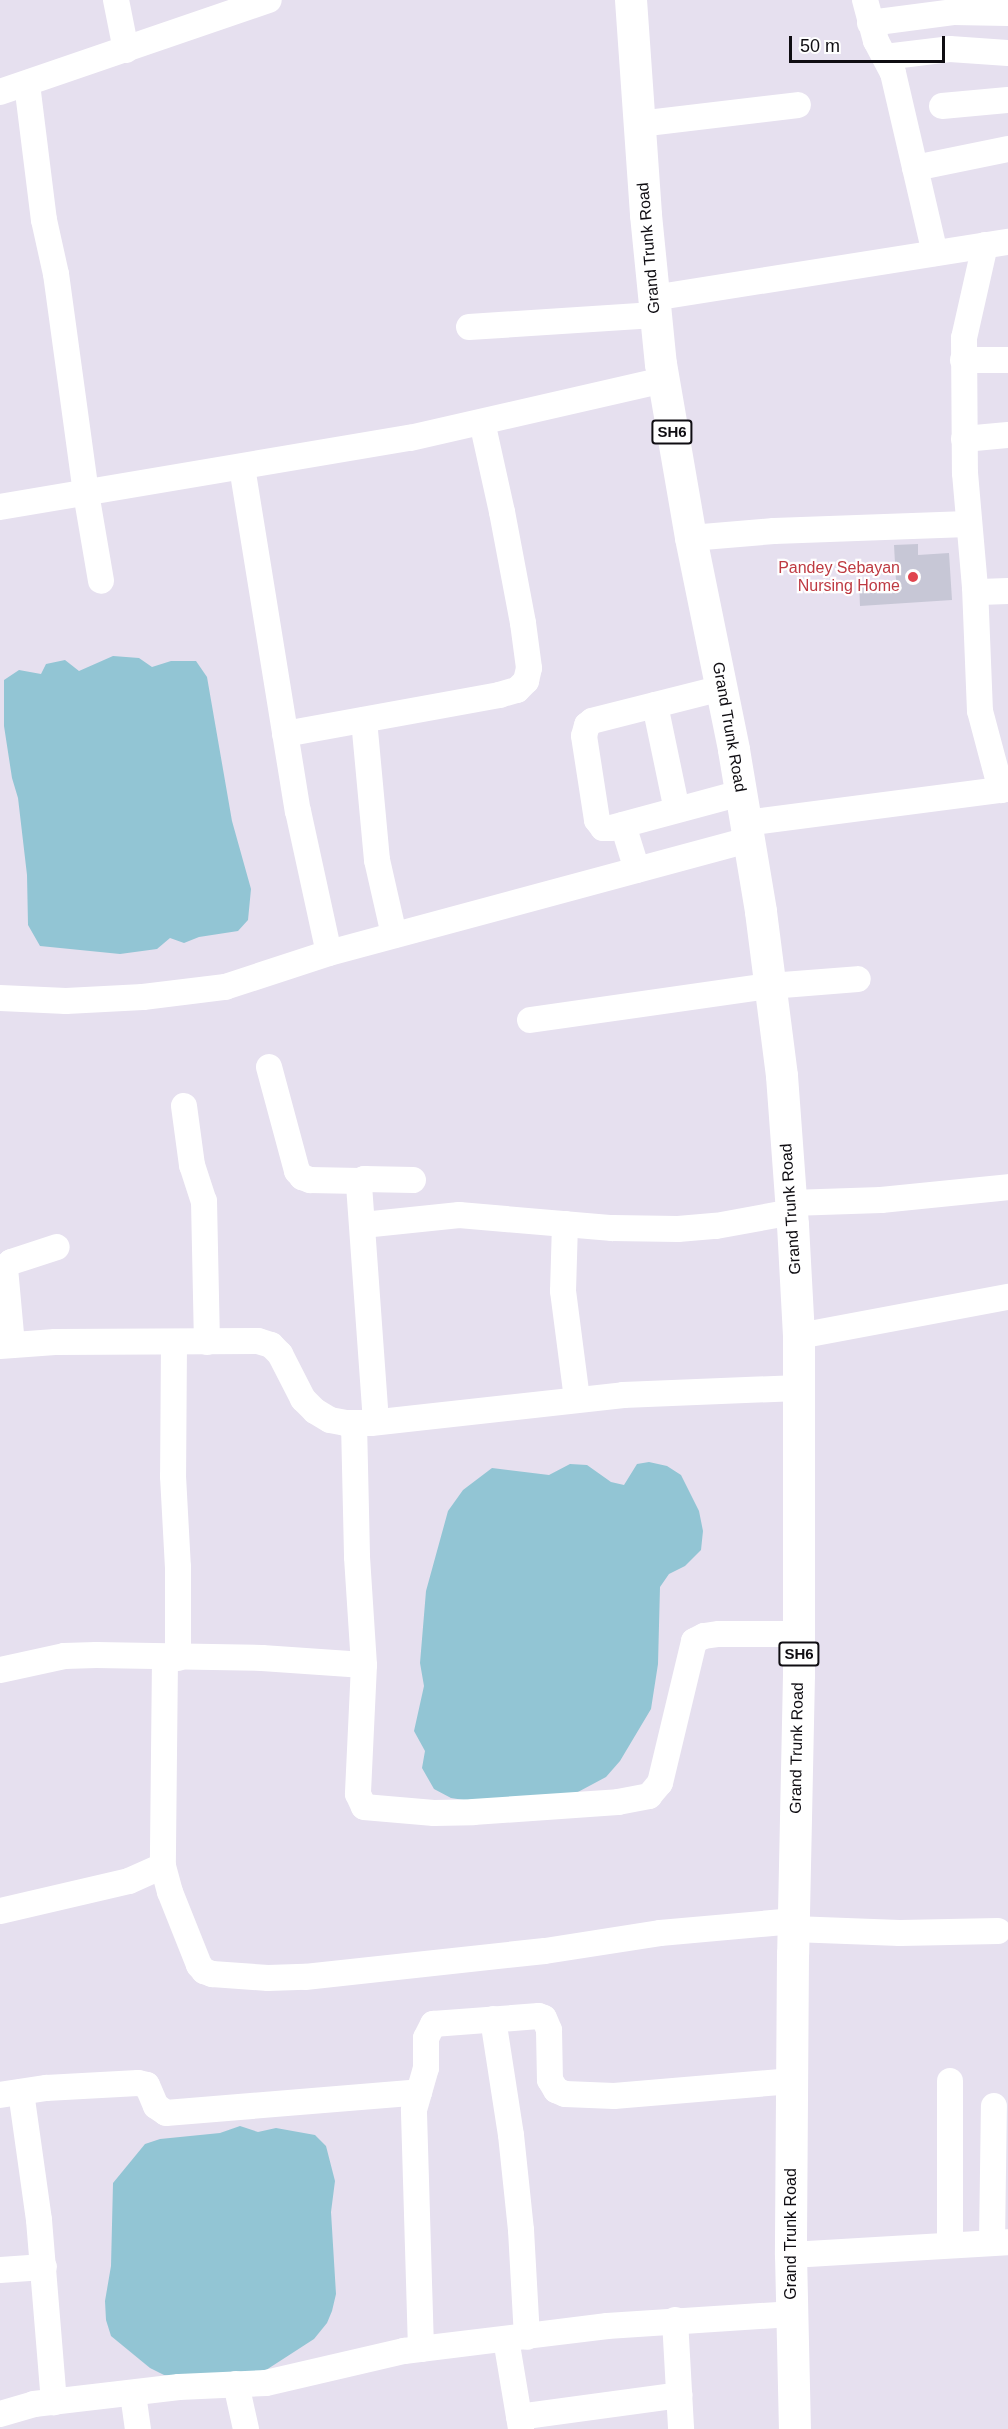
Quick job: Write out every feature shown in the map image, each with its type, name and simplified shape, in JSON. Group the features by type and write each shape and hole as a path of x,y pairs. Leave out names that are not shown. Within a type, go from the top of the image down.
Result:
{"main road":[{"name":"Grand Trunk Road","path":"630,0 654,306 663,380 751,851 782,1076 791,1208 799,1335 799,1634 791,2255 795,2429"}],"street":[{"path":"116,0 126,50"},
{"path":"0,92 269,0"},
{"path":"935,253 893,74 867,12 953,12 998,8"},
{"path":"885,57 950,49 1008,53"},
{"path":"27,84 44,220 56,274 86,493 101,581"},
{"path":"942,106 1008,100"},
{"path":"639,124 798,105"},
{"path":"915,168 1008,149"},
{"path":"0,998 66,1001 143,997 225,987 328,953 637,870 751,851 1004,790 980,711 975,588 968,524 964,439 964,338 997,243 654,306 469,327"},
{"path":"963,360 1008,360"},
{"path":"0,507 411,438 663,380"},
{"path":"285,734 500,695 517,690 526,681 530,668 502,512 482,422"},
{"path":"964,439 1008,435"},
{"path":"242,467 298,811 328,953"},
{"path":"692,538 774,531 968,524"},
{"path":"975,588 980,592 989,593 1008,591"},
{"path":"722,688 592,721 584,729 597,820 603,828 623,825 741,793"},
{"path":"655,705 677,810"},
{"path":"364,720 377,860 394,935"},
{"path":"623,825 637,870"},
{"path":"530,1020 770,986 858,979"},
{"path":"269,1067 297,1171 302,1177 310,1180 413,1180"},
{"path":"184,1106 192,1165 204,1201 207,1342"},
{"path":"360,1181 363,1225 365,1423 357,1557 364,1665 358,1794 364,1807 434,1813 618,1802 649,1796 660,1783 694,1641 704,1636 719,1634 799,1634"},
{"path":"363,1225 459,1215 612,1228 678,1229 716,1226 791,1208 1008,1187"},
{"path":"565,1224 563,1291 577,1399"},
{"path":"57,1247 11,1262 5,1268 6,1346 258,1341 271,1345 280,1354 303,1398 315,1411 330,1420 365,1423 577,1399 799,1388"},
{"path":"799,1335 1008,1297"},
{"path":"174,1342 173,1476 178,1567 163,1866 170,1892 199,1965 212,1974 268,1978 305,1977 545,1951 660,1933 794,1925 900,1933 998,1931"},
{"path":"0,1670 64,1656 262,1658 364,1665"},
{"path":"0,1911 129,1881 163,1866"},
{"path":"421,2349 414,2110 426,2068 426,2038 433,2024 539,2016 544,2018 549,2030 550,2080 556,2090 565,2094 625,2095 792,2081"},
{"path":"493,2019 511,2135 521,2230 517,2338 520,2423 679,2395"},
{"path":"950,2081 950,2244"},
{"path":"54,2402 44,2267 11,2093 138,2083 147,2085 156,2106 166,2113 418,2092"},
{"path":"791,2255 950,2244 1000,2243 994,2106"},
{"path":"0,2270 44,2267"},
{"path":"14,2417 54,2402 179,2387 294,2378 385,2355 421,2349 675,2320 791,2314"},
{"path":"675,2320 681,2429"},
{"path":"236,2384 246,2429"},
{"path":"134,2394 138,2429"}],"water":[{"path":"113,656 139,658 152,667 171,661 196,661 207,677 232,821 251,889 248,920 238,931 199,937 184,943 170,938 157,949 120,954 40,946 28,925 27,875 18,798 12,778 4,726 4,680 19,670 41,674 46,664 65,660 79,671"},
{"path":"649,1462 667,1466 681,1475 699,1511 703,1531 701,1550 685,1566 669,1574 660,1587 658,1664 651,1709 620,1761 606,1777 563,1800 477,1802 451,1798 434,1789 422,1768 425,1751 414,1731 424,1686 420,1663 426,1591 448,1511 463,1490 492,1468 549,1475 570,1464 587,1465 611,1482 624,1485 637,1464"},
{"path":"240,2126 258,2132 276,2128 315,2135 326,2146 335,2181 331,2212 336,2294 332,2311 327,2323 314,2339 263,2372 181,2377 164,2375 150,2368 111,2336 106,2320 105,2301 111,2266 113,2183 145,2144 160,2139 220,2133"}],"building":[{"path":"918,544 918,555 949,553 952,600 860,606 859,583 896,581 894,545"}],"place":[{"name":"Pandey Sebayan Nursing Home","path":"913,577"}]}
